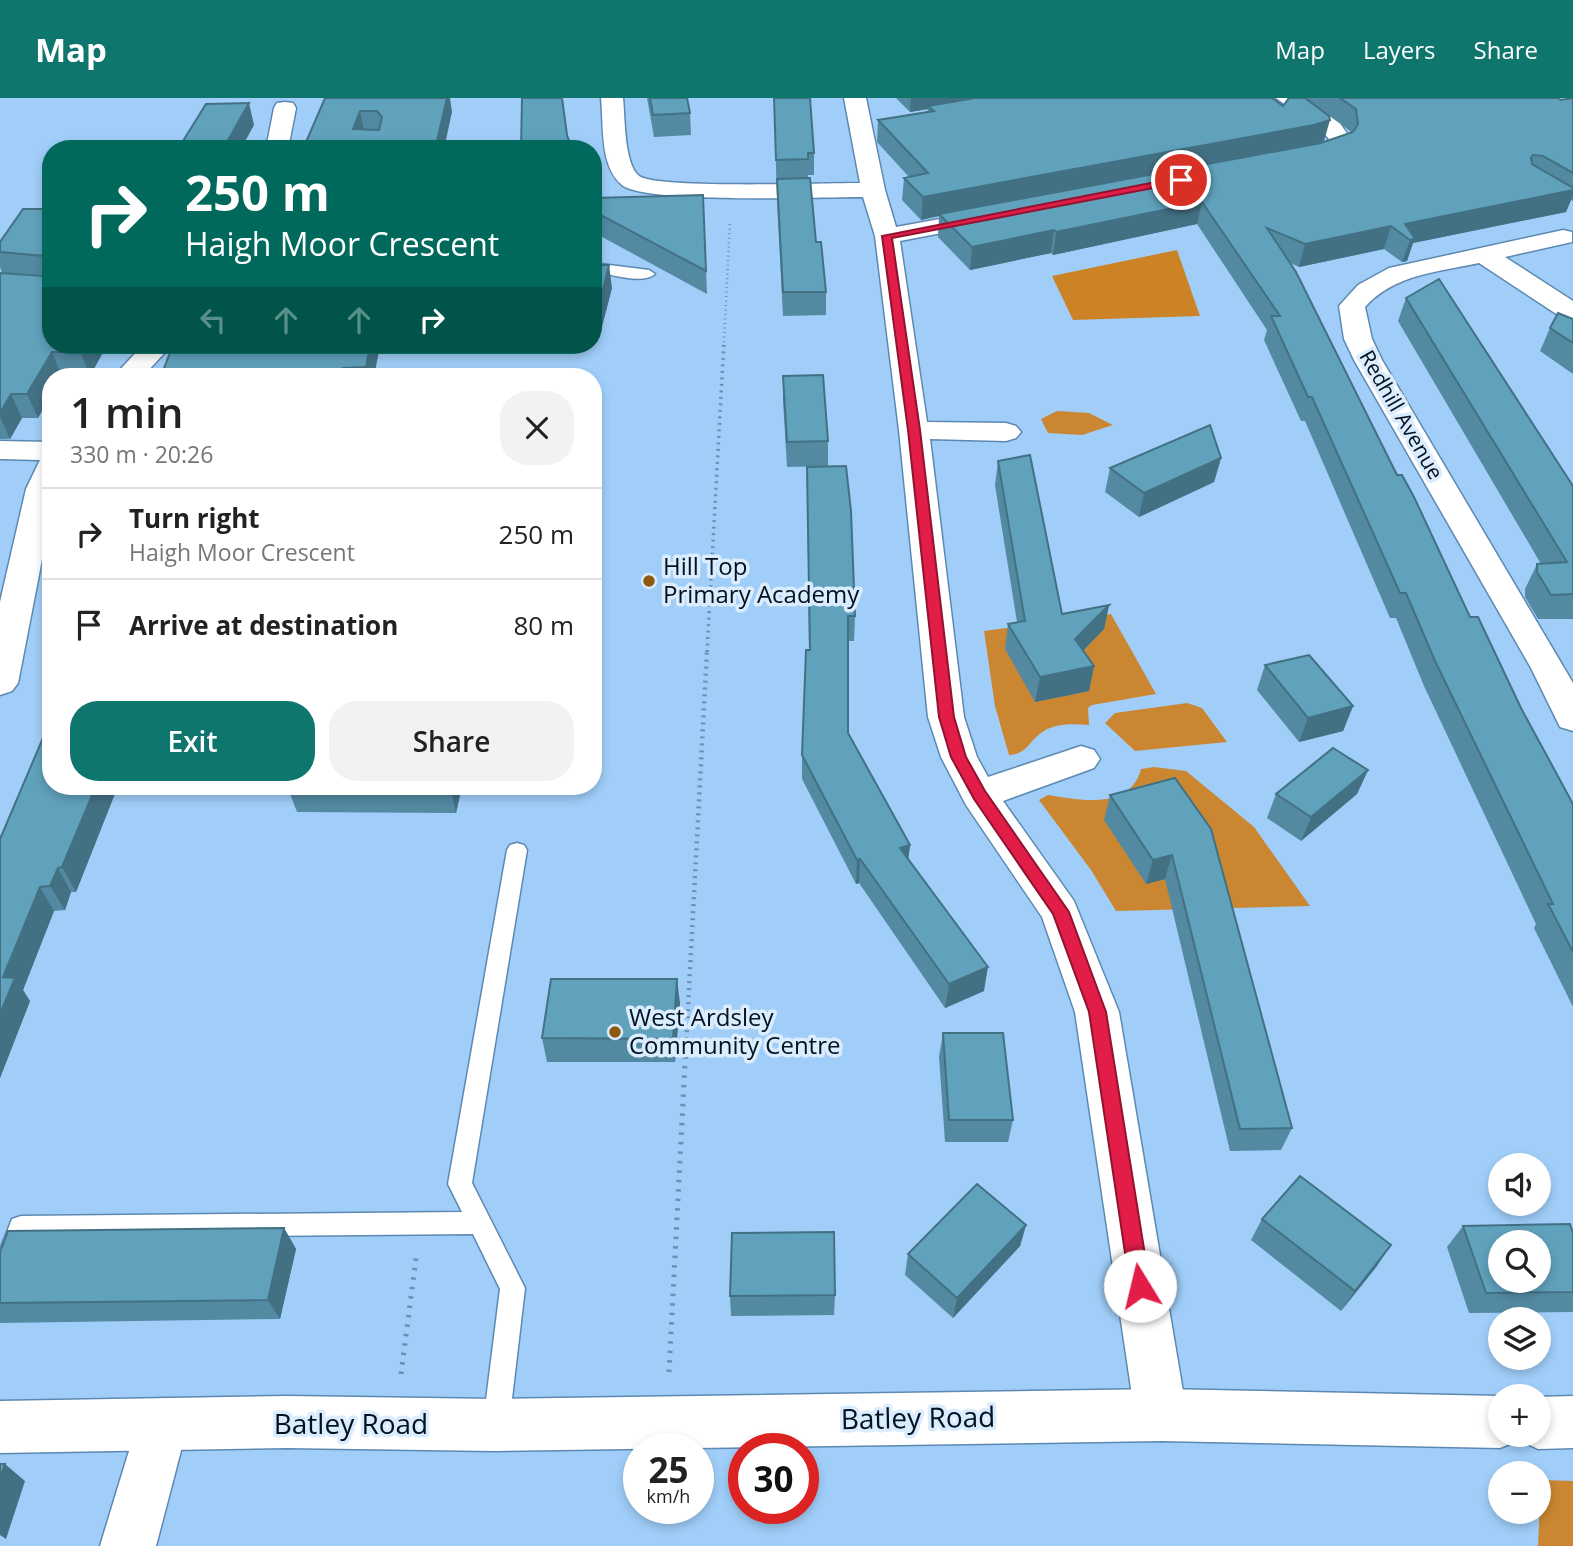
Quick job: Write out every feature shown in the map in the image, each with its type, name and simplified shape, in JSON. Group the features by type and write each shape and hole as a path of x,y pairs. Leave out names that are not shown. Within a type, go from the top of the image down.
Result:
{"street":[{"path":"612,98 618,162 630,180 663,190 873,190"},
{"path":"1275,163 1330,151 1338,146 1340,139 1331,127 1287,98"},
{"path":"279,140 285,108"},
{"path":"868,117 873,190 887,236 914,430 947,717 958,757 979,794 1060,912 1097,1012 1161,1415"},
{"path":"887,236 1007,213"},
{"name":"Redhill Avenue","path":"1563,237 1398,273 1378,281 1362,293 1352,306 1353,322 1368,359 1560,667 1573,718"},
{"path":"1484,256 1573,313"},
{"path":"136,368 149,354"},
{"path":"914,430 1006,432"},
{"path":"0,450 42,451"},
{"path":"0,683 42,487"},
{"path":"979,794 1081,760"},
{"name":"Batley Road","path":"0,1427 162,1424 495,1425 1161,1415 1488,1422"},
{"path":"1551,1423 1573,1423"},
{"path":"128,1546 162,1424"}],"lane":[{"path":"602,269 649,274"},
{"path":"495,1425 513,1288 460,1185 517,850"},
{"path":"0,1281 21,1227 480,1223"}],"path":[{"path":"666,1422 731,190"}],"shaded area":[{"path":"1177,250 1200,316 1073,320 1052,276"},
{"path":"1057,411 1089,413 1113,425 1082,435 1048,433 1041,419"},
{"path":"1111,614 1156,694 1092,705 1088,708 1089,725 1049,728 1039,734 1024,750 1009,755 995,706 984,631"},
{"path":"1187,703 1202,708 1227,742 1135,751 1105,723 1115,713"},
{"path":"1154,767 1186,771 1254,827 1310,906 1116,911 1091,870 1039,800 1048,795 1088,800 1115,797 1135,782 1141,769"},
{"path":"1551,1480 1573,1481 1573,1546 1538,1546 1539,1524 1551,1524"}],"building":[{"path":"325,98 447,98 437,140 307,140","holes":["360,111 377,111 382,117 379,130 353,129"]},
{"path":"522,98 562,98 569,140 521,140"},
{"path":"650,98 687,98 690,113 653,115"},
{"path":"774,98 810,98 814,153 808,153 808,159 776,160"},
{"path":"975,98 1272,98 1283,106 1289,98 1305,98 1329,116 1330,120 923,197 904,178 928,173 878,120 934,111 928,106"},
{"path":"1340,98 1573,98 1573,173 1543,156 1533,155 1531,158 1532,164 1573,190 1405,224 1415,239 1410,240 1391,226 1305,244 1267,228 1296,272 1397,475 1402,475 1414,497 1470,617 1478,617 1521,708 1573,804 1573,952 1548,904 1553,904 1435,661 1406,593 1400,593 1312,397 1308,397 1271,316 1280,316 1202,202 972,247 939,214 1321,143 1353,132 1358,124 1356,109"},
{"path":"249,103 228,140 184,140 206,104"},
{"path":"810,178 816,242 821,242 826,292 783,292 777,179"},
{"path":"703,195 706,271 602,216 602,198"},
{"path":"23,209 42,209 42,256 0,252 0,242"},
{"path":"602,265 609,265 602,294"},
{"path":"0,273 42,276 42,354 51,354 27,394 11,394 0,413"},
{"path":"1439,279 1573,486 1573,594 1551,595 1537,572 1537,564 1567,562 1406,298"},
{"path":"1558,313 1573,319 1573,343 1550,328"},
{"path":"170,354 368,354 366,367 164,368"},
{"path":"823,375 828,441 787,442 783,376"},
{"path":"1210,425 1221,458 1144,493 1110,468"},
{"path":"1030,455 1062,614 1109,605 1075,639 1094,666 1040,677 1008,624 1025,621 998,461"},
{"path":"846,466 851,511 855,616 848,616 848,733 910,845 900,848 988,967 949,984 860,859 857,860 802,755 806,650 810,650 807,467"},
{"path":"1309,655 1353,706 1308,718 1265,665"},
{"path":"42,740 42,795 92,795 62,867 58,868 50,886 40,887 3,977 15,978 0,1014 0,839"},
{"path":"1333,748 1368,770 1311,817 1276,794"},
{"path":"1175,778 1211,829 1292,1128 1240,1129 1172,855 1153,860 1110,795"},
{"path":"551,979 677,979 673,1039 542,1038"},
{"path":"943,1033 1003,1033 1013,1120 949,1120"},
{"path":"1300,1176 1391,1245 1355,1291 1262,1219"},
{"path":"977,1184 1026,1225 957,1298 908,1254"},
{"path":"1570,1224 1573,1233 1573,1292 1551,1292 1551,1230 1488,1230 1486,1293 1463,1226"},
{"path":"284,1228 268,1300 0,1303 0,1252 8,1231"},
{"path":"834,1232 835,1295 730,1296 732,1233"},
{"path":"0,1464 5,1464 0,1478"}],"place":[{"name":"Hill Top Primary Academy","path":"649,581"},
{"name":"West Ardsley Community Centre","path":"615,1032"}],"route":[{"path":"1140,1286 1097,1012 1060,912 979,794 958,757 947,717 914,430 887,236 1181,180"}]}
